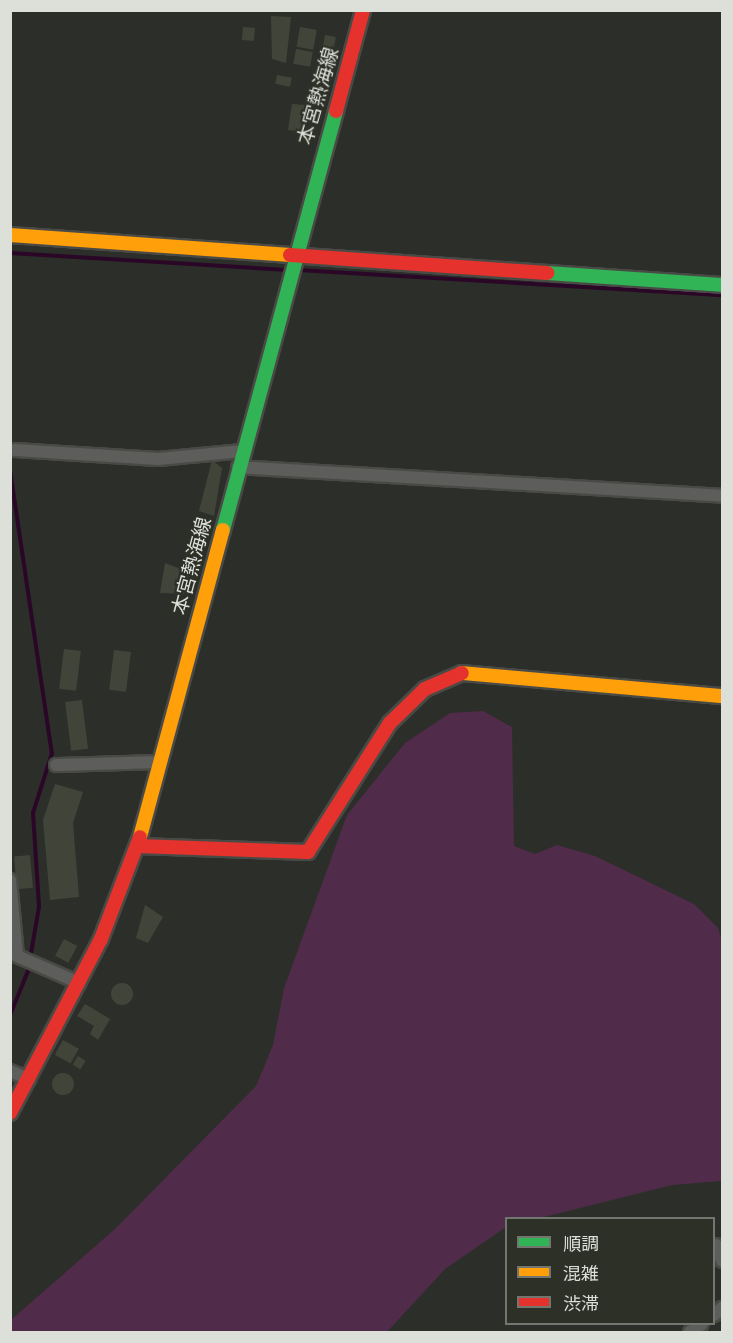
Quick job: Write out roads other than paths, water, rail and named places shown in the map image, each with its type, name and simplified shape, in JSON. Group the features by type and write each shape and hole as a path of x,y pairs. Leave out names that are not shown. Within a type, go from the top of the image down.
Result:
{"street":[{"name":"本宮熱海線","path":"10,1113 78,983 138,846 295,255 363,10"},
{"path":"10,235 723,285"},
{"path":"15,450 158,459 243,451"},
{"path":"238,467 723,496"},
{"path":"138,846 308,852 390,723 425,689 450,674 482,672 563,685 723,696"},
{"path":"56,765 160,762"},
{"path":"10,880 12,946 30,963 78,983"},
{"path":"10,1071 29,1079"},
{"path":"716,1245 723,1261"}],"waterway":[{"path":"10,253 287,270"},
{"path":"298,270 722,295"},
{"path":"10,470 52,753 33,813 39,907 28,971 10,1015"}]}
